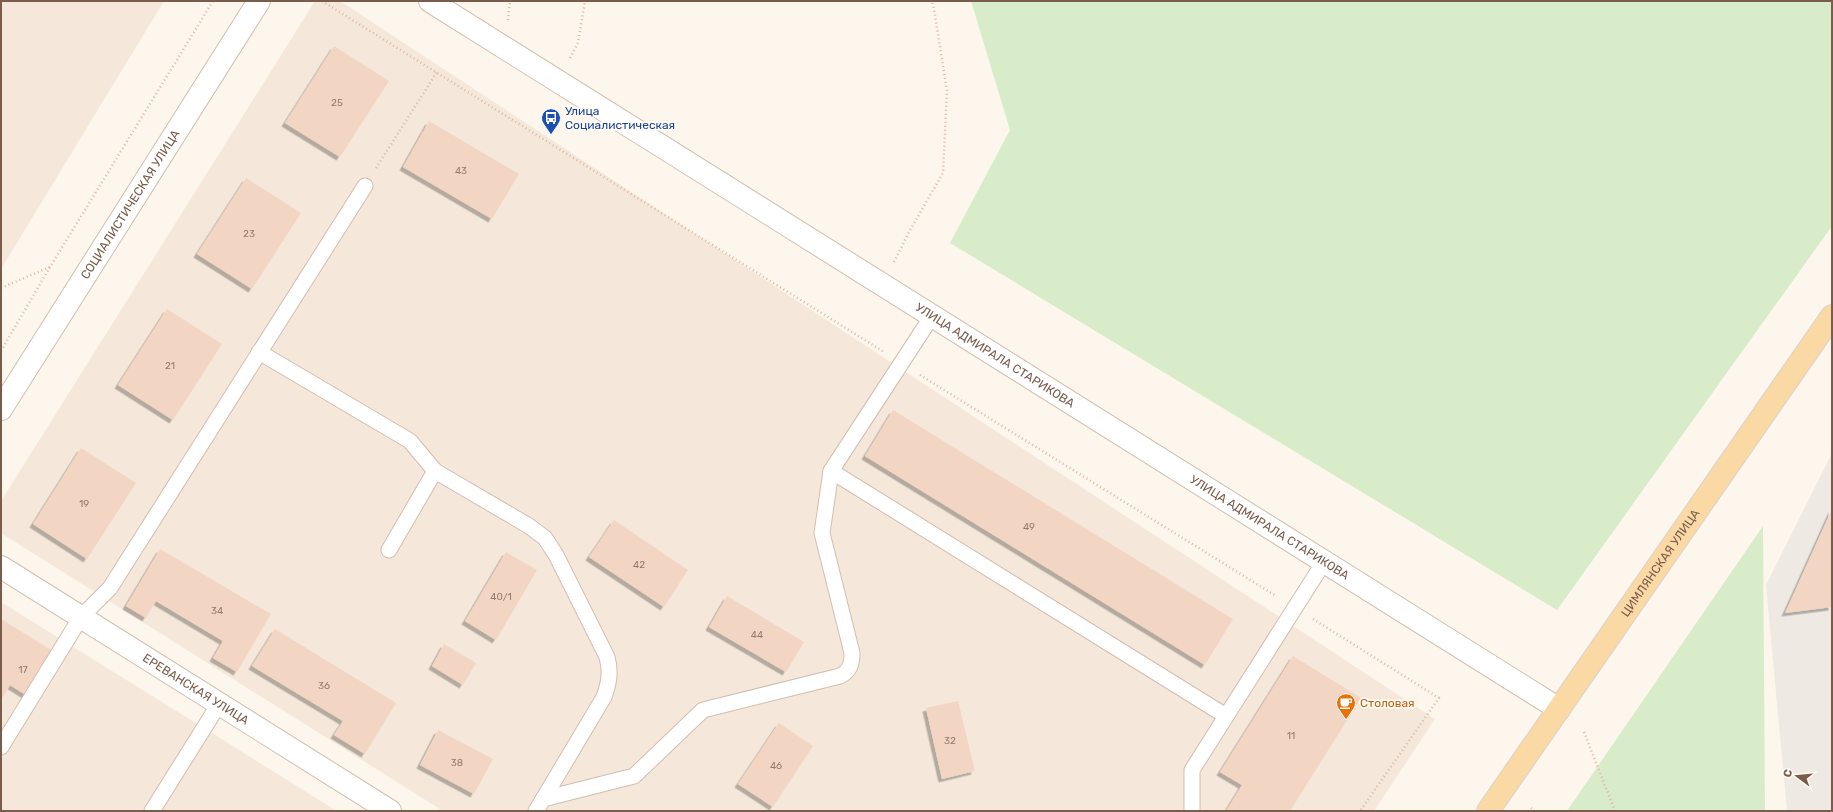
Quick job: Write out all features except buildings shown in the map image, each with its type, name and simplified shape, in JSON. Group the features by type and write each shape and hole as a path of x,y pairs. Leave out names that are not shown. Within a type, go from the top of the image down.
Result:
{"main road":[{"name":"ЦИМЛЯНСКАЯ УЛИЦА","path":"1488,811 1832,316"}],"street":[{"name":"СОЦИАЛИСТИЧЕСКАЯ УЛИЦА","path":"1,409 259,1"},
{"name":"УЛИЦА АДМИРАЛА СТАРИКОВА","path":"430,1 1559,709"},
{"name":"ЕРЕВАНСКАЯ УЛИЦА","path":"1,567 390,811"}],"lane":[{"path":"1,747 81,617 110,588 365,186"},
{"path":"539,805 634,776 703,710 840,676 846,672 852,664 852,653 822,532 831,472 932,316"},
{"path":"259,352 410,441 435,471 529,526 545,538 556,555 607,657 610,670 609,684 604,697 539,805"},
{"path":"389,550 435,471"},
{"path":"831,472 1226,716"},
{"path":"1192,811 1192,770 1324,562"},
{"path":"152,811 219,704"}],"path":[{"path":"1,351 50,267 213,1"},
{"path":"322,1 1439,698 1360,811"},
{"path":"557,81 578,43 585,1"},
{"path":"883,285 908,232 943,172 947,91 932,1"},
{"path":"365,186 437,72"},
{"path":"1,288 50,267"},
{"path":"1584,732 1615,811"}],"shaded area":[{"path":"1,1 164,1 1,269"},
{"path":"315,1 340,1 1435,719 1374,811 443,811 1,533 1,501"},
{"path":"1832,453 1832,811 1787,811 1766,585"},
{"path":"1,602 337,811 1,811"}],"green space":[{"path":"971,1 1832,1 1832,226 1557,610 950,243 1010,130"},
{"path":"1763,526 1765,811 1567,811"}],"place":[{"name":"Улица Социалистическая","path":"551,135"},
{"name":"Столовая","path":"1346,720"}]}
